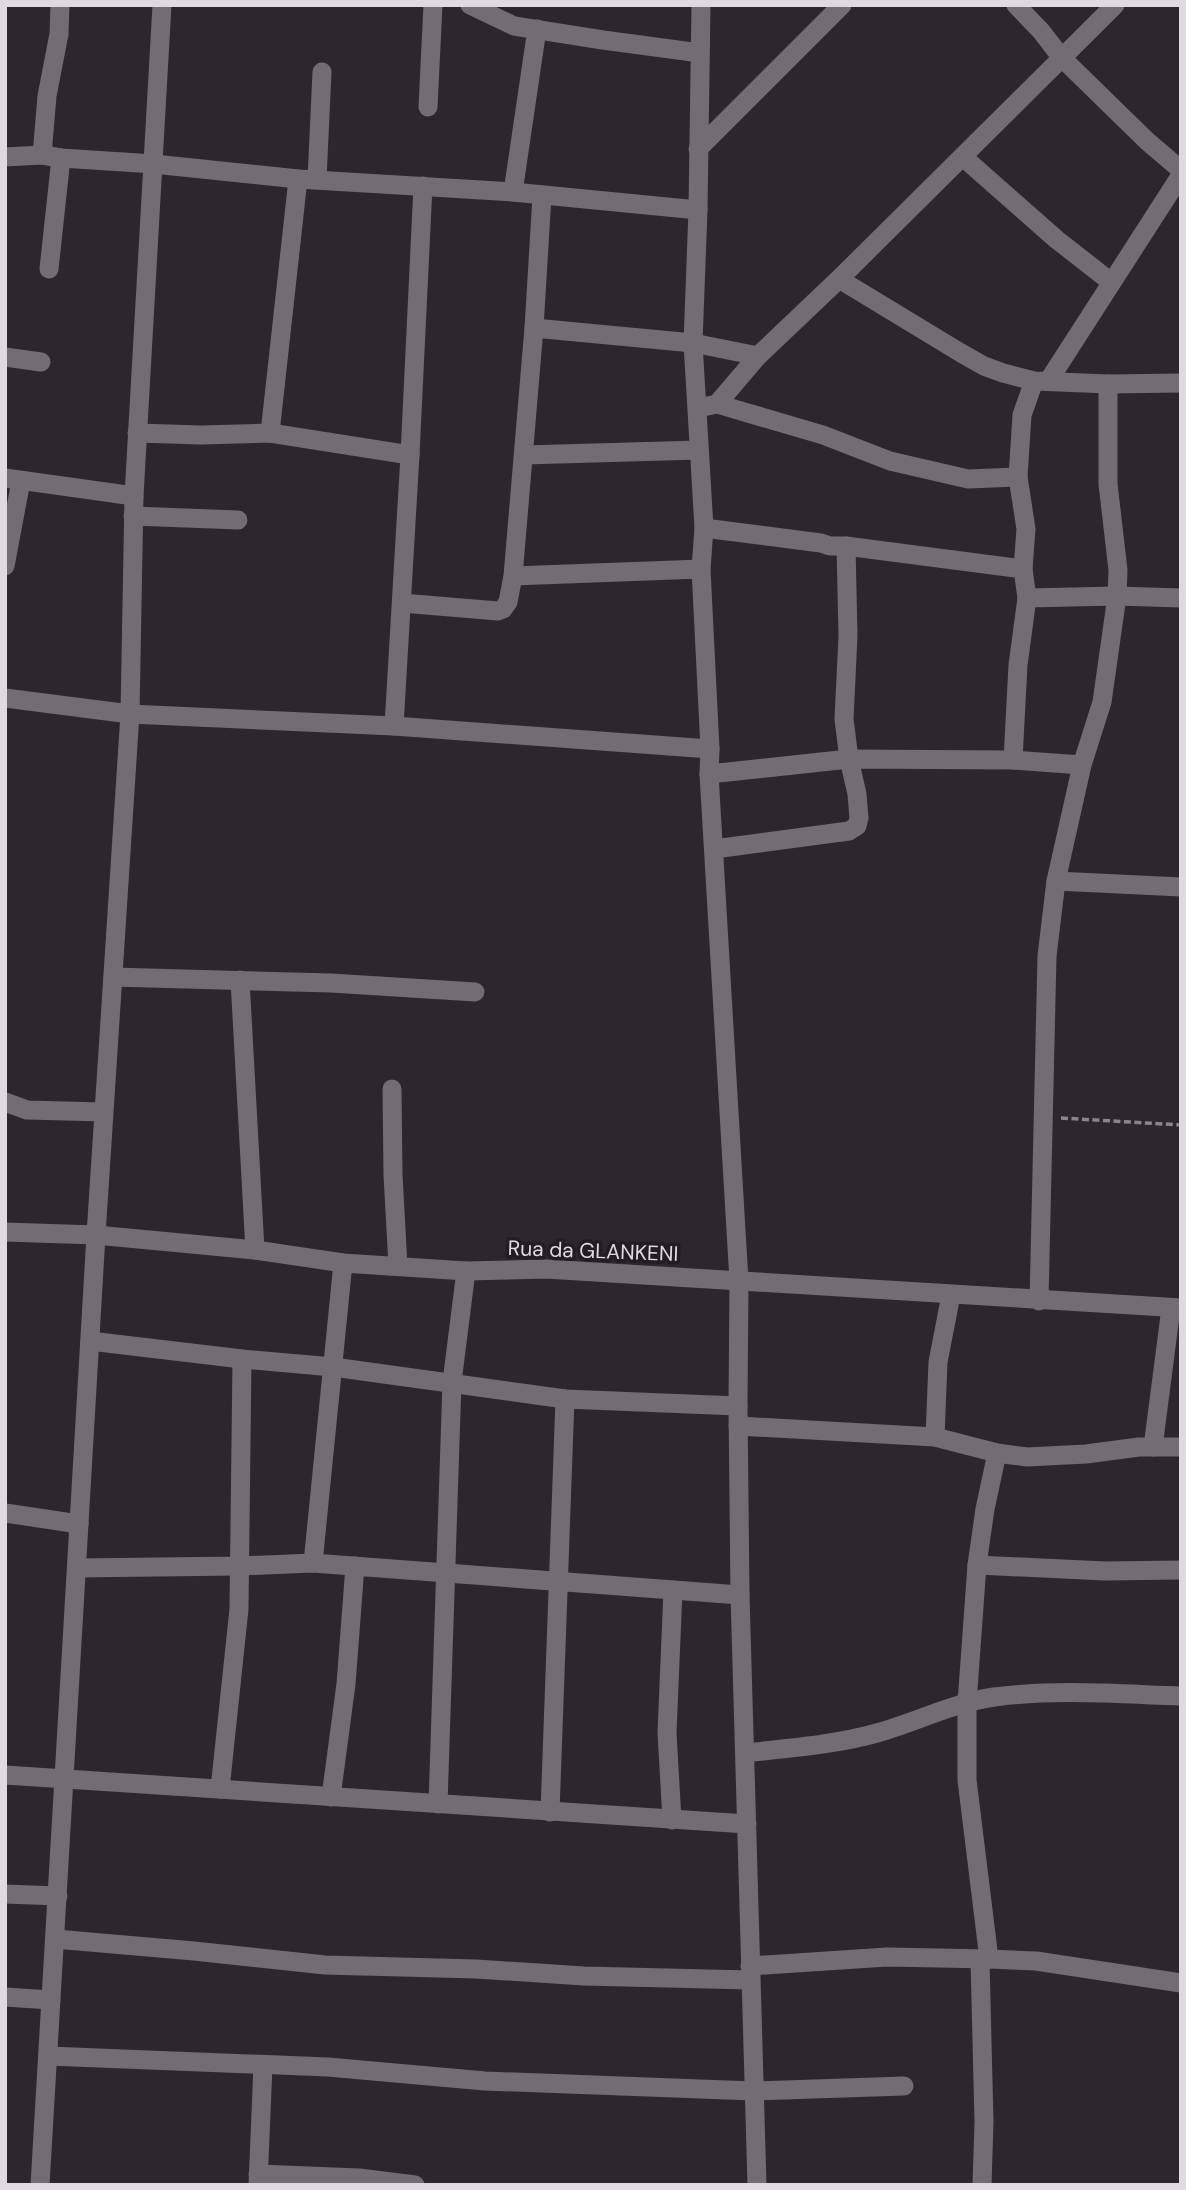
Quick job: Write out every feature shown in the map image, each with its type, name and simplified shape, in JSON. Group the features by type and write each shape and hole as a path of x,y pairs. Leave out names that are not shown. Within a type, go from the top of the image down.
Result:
{"street":[{"path":"49,269 52,157 47,96 59,34 60,5"},
{"path":"40,2185 103,1112 130,714 137,433 162,5"},
{"path":"428,107 433,5"},
{"path":"470,5 514,26 700,53"},
{"path":"701,5 693,343 708,406 699,450 704,528 701,569 709,774 740,1282 740,1595 757,2185"},
{"path":"698,149 842,5"},
{"path":"1016,5 1041,31 1060,57 1181,170"},
{"path":"708,406 1115,5"},
{"path":"513,192 537,29"},
{"path":"271,433 321,72"},
{"path":"5,157 52,157 154,164 307,179 513,192 698,210"},
{"path":"963,157 1056,239 1111,282"},
{"path":"1013,760 1018,664 1027,598 1023,569 1026,529 1018,477 1022,415 1042,380 1111,282 1181,175"},
{"path":"394,726 423,186"},
{"path":"402,603 498,611 508,602 513,576 524,455 542,196"},
{"path":"839,279 984,366 1042,380 1108,384 1181,383"},
{"path":"534,328 693,343 758,356"},
{"path":"5,357 41,362"},
{"path":"1039,1301 1047,956 1056,881 1082,765 1102,702 1117,596 1118,570 1108,484 1108,384"},
{"path":"708,406 823,435 903,464 968,479 1018,477"},
{"path":"137,433 271,433 410,455"},
{"path":"524,455 699,450"},
{"path":"5,566 13,480 134,506 239,520"},
{"path":"704,528 1023,569"},
{"path":"714,849 853,829 859,822 858,794 849,759 844,719 848,636 846,546"},
{"path":"513,576 701,569"},
{"path":"1027,598 1181,598"},
{"path":"5,698 130,714 394,726 710,749"},
{"path":"709,774 849,759 1013,760 1082,765"},
{"path":"1056,881 1181,887"},
{"path":"113,976 331,983 475,992"},
{"path":"240,981 255,1250"},
{"path":"393,1090 393,1175 398,1266"},
{"path":"5,1102 27,1110 103,1112"},
{"name":"Rua da GLANKENI","path":"5,1232 96,1235 255,1250 343,1263 466,1271 545,1269 1176,1308"},
{"path":"313,1563 343,1263"},
{"path":"438,1804 452,1382 466,1271"},
{"path":"935,1437 938,1363 951,1295"},
{"path":"1153,1447 1176,1308"},
{"path":"90,1341 333,1367 565,1399 738,1406"},
{"path":"220,1789 239,1609 242,1359"},
{"path":"550,1812 565,1399"},
{"path":"738,1426 935,1437 997,1453 1027,1457 1181,1447"},
{"path":"982,2185 985,1959 967,1780 967,1703 977,1565 997,1453"},
{"path":"5,1513 79,1524"},
{"path":"77,1568 313,1563 740,1595"},
{"path":"977,1565 1105,1571 1181,1570"},
{"path":"331,1797 346,1685 355,1566"},
{"path":"672,1820 667,1733 673,1590"},
{"path":"745,1753 877,1734 967,1703 994,1697 1087,1693 1181,1696"},
{"path":"5,1775 747,1824"},
{"path":"5,1894 58,1896"},
{"path":"55,1939 325,1965 476,1969 584,1976 750,1973 887,1957 985,1959 1036,1961 1181,1983"},
{"path":"5,1997 51,2000"},
{"path":"48,2056 328,2067 485,2081 754,2091 904,2086"},
{"path":"263,2065 258,2179 359,2178 415,2185"}],"path":[{"path":"1043,1117 1181,1125"}]}
